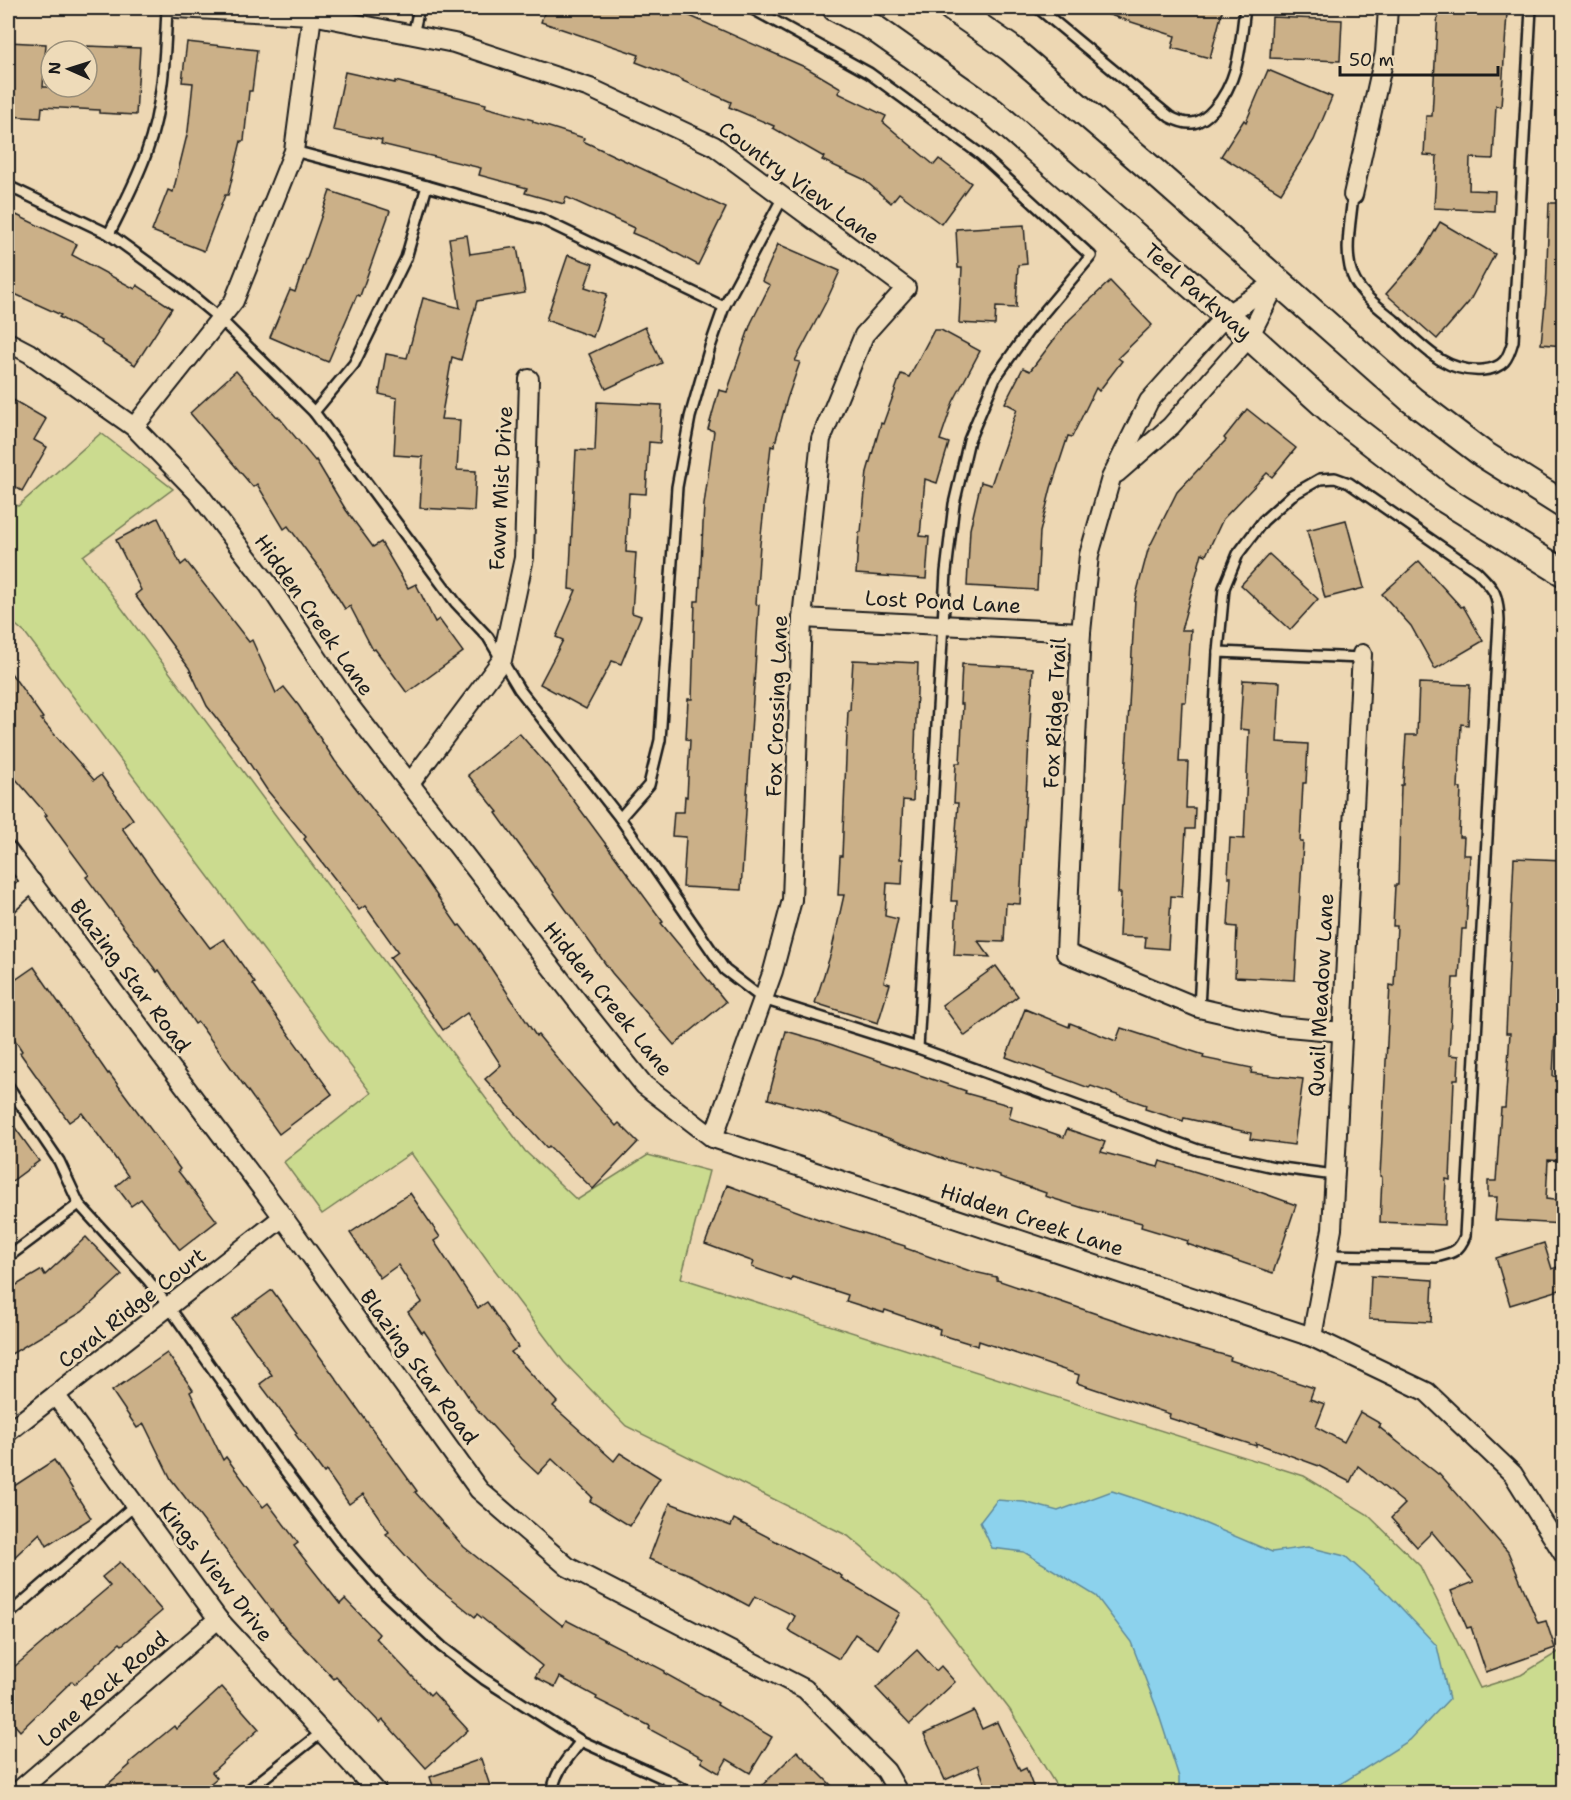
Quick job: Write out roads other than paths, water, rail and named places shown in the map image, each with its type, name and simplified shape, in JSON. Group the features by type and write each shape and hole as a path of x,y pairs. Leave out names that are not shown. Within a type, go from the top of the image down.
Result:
{"main road":[{"name":"Teel Parkway","path":"836,8 874,28 993,112 1336,414 1441,497 1563,573"},
{"path":"952,8 1010,48 1412,400 1483,454 1563,505"}],"street":[{"name":"Country View Lane","path":"176,8 312,15 454,43 590,88 714,146 906,288"},
{"path":"1353,195 1385,53 1388,8"},
{"path":"134,427 234,301 294,151 312,15"},
{"path":"1111,478 1171,426 1249,337 1278,281"},
{"name":"Fox Ridge Trail","path":"1199,1008 1066,953 1081,632 1089,555 1111,478 1149,401 1226,315 1278,281"},
{"name":"Fox Crossing Lane","path":"713,1138 773,971 792,900 802,618 821,439 864,335 906,288"},
{"name":"Hidden Creek Lane","path":"8,342 29,353 134,427 198,493 261,575 349,705 644,1085 713,1138 1312,1337 1427,1392 1513,1474 1563,1555"},
{"name":"Fawn Mist Drive","path":"411,782 502,660 524,558 529,379"},
{"name":"Lost Pond Lane","path":"802,618 1081,632"},
{"name":"Quail Meadow Lane","path":"1312,1337 1332,1229 1362,656"},
{"name":"Blazing Star Road","path":"8,851 283,1217 479,1490 567,1567 805,1689 886,1771 898,1792"},
{"path":"8,904 32,882"},
{"path":"1199,1008 1278,1026 1342,1032"},
{"name":"Coral Ridge Court","path":"8,1432 283,1217"},
{"name":"Kings View Drive","path":"56,1396 218,1619 377,1792"},
{"name":"Lone Rock Road","path":"17,1792 218,1619"}],"lane":[{"path":"109,234 146,153 158,110 164,66 167,8"},
{"path":"413,35 419,8"},
{"path":"751,8 869,73 980,154 1090,256 1029,330 994,378 969,440 954,504 946,572 918,1048"},
{"path":"1038,8 1170,117 1179,122 1190,123 1200,122 1208,116 1230,87 1238,60 1245,8"},
{"path":"1353,195 1349,247 1350,267 1355,281 1369,298 1436,358 1452,366 1468,370 1487,369 1498,366 1508,358 1513,341 1531,8"},
{"path":"294,151 541,219 724,307"},
{"path":"8,186 109,234 178,284 220,319 314,412 456,603 488,637 519,689 620,818 725,970 763,999 918,1048 1198,1150 1274,1167 1334,1175"},
{"path":"314,412 354,364 359,354 406,258 427,186"},
{"path":"620,818 649,785 660,740 677,487 690,417 724,307 783,197"},
{"path":"1199,1008 1218,652 1224,588 1238,554 1263,521 1292,495 1320,479 1335,478 1349,483 1476,571 1493,589 1498,600 1500,621 1465,1236 1461,1247 1449,1254 1436,1257 1327,1255"},
{"path":"1218,652 1362,656"},
{"path":"8,1086 58,1161 80,1203 169,1307 274,1456 339,1542 385,1594 442,1647 484,1679 581,1741 665,1779 688,1792"},
{"path":"8,1257 80,1203"},
{"path":"8,1615 135,1505"},
{"path":"246,1792 322,1732"},
{"path":"553,1792 553,1785 560,1769 581,1741"}],"water":[{"path":"1112,1491 1185,1515 1272,1552 1308,1547 1345,1556 1390,1596 1437,1646 1449,1699 1410,1740 1328,1792 1179,1792 1179,1777 1157,1709 1131,1642 1096,1596 1024,1552 992,1548 980,1522 997,1500 1024,1502 1058,1511"}]}
